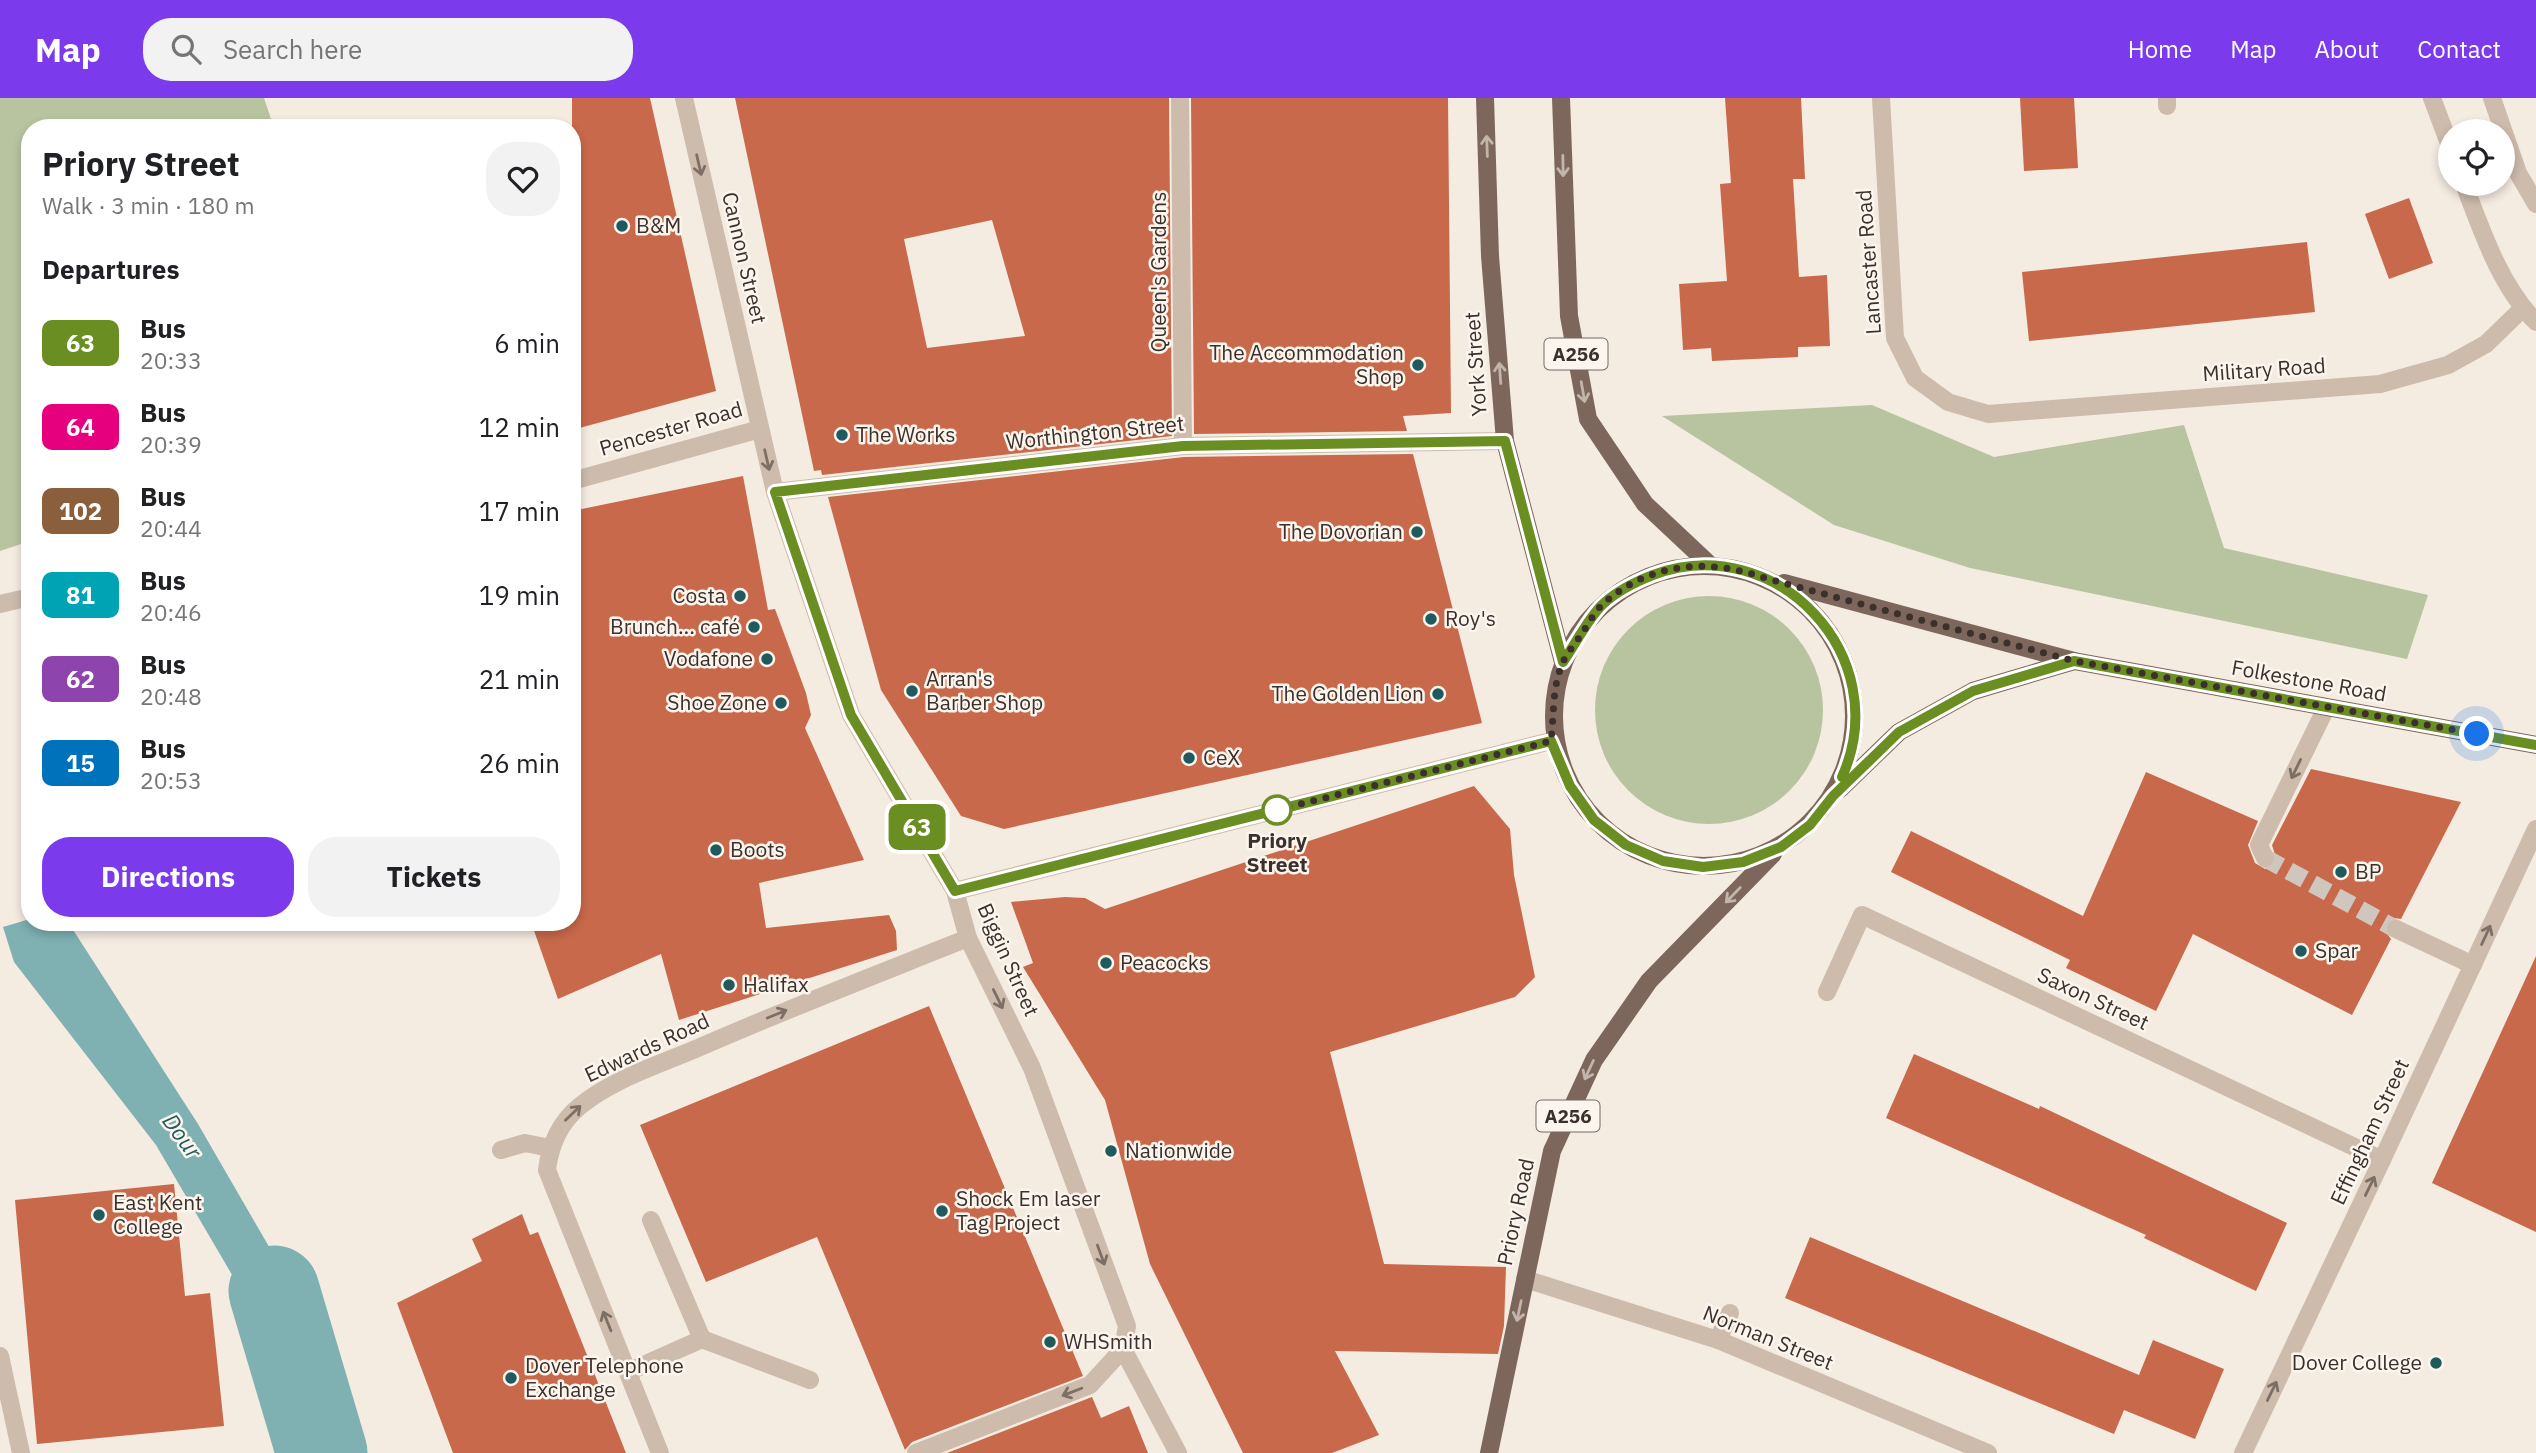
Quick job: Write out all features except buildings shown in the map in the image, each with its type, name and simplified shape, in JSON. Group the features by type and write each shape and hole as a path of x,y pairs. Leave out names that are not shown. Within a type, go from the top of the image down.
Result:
{"main road":[{"name":"York Street","path":"1485,98 1490,256 1505,441 1563,662"},
{"name":"A256","path":"1562,98 1569,316 1588,419 1645,504 1710,565"},
{"path":"1710,565 1740,569 1768,579 1804,602 1832,634 1850,673 1856,715 1850,757 1833,796 1810,825 1781,847 1743,862 1703,867 1663,861 1626,845 1594,820 1570,786 1551,741 1556,690 1563,662 1601,606 1634,582 1670,569 1710,565"},
{"name":"Folkestone Road","path":"1768,579 2074,661 2536,745"},
{"name":"Folkestone Road","path":"1833,796 1899,732 1973,691 2074,661"},
{"name":"Priory Road","path":"1489,1453 1552,1151 1594,1060 1649,981 1781,847"}],"street":[{"name":"Cannon Street","path":"684,98 760,429"},
{"name":"Queen's Gardens","path":"1180,98 1183,446"},
{"name":"Lancaster Road","path":"1881,98 1895,338 1915,379 1948,402 1988,414"},
{"path":"2432,98 2440,119"},
{"path":"2492,98 2518,173 2536,204"},
{"path":"2469,196 2499,268 2522,309 2536,322"},
{"name":"Military Road","path":"1988,414 2380,384 2448,365 2486,344 2522,309"},
{"name":"Pencester Road","path":"581,479 760,429 775,492"},
{"name":"Worthington Street","path":"775,492 1183,446 1505,441"},
{"name":"Biggin Street","path":"775,492 851,715 955,891 968,938 1032,1068 1127,1326 1123,1349 1178,1453"},
{"path":"0,604 21,599"},
{"path":"2265,858 2259,845 2326,708"},
{"path":"955,891 1551,741"},
{"name":"Effingham Street","path":"2242,1453 2536,829"},
{"name":"Saxon Street","path":"1827,992 1862,915 2382,1160"},
{"path":"2396,929 2473,965"},
{"name":"Edwards Road","path":"550,1148 562,1125 579,1107 612,1085 754,1024 968,938"},
{"path":"501,1150 525,1143 550,1148 547,1170 554,1193 660,1453"},
{"path":"651,1220 702,1339"},
{"name":"Norman Street","path":"1525,1279 1718,1340 1988,1453"},
{"path":"1718,1340 1730,1313"},
{"path":"628,1372 702,1339 810,1380"},
{"path":"916,1453 1090,1385 1123,1349"},
{"path":"0,1356 21,1453"}],"green space":[{"path":"0,98 264,98 271,119 21,119 21,544 0,551"},
{"path":"1872,405 1994,457 2184,425 2224,548 2428,595 2407,659 1970,568 1834,525 1662,416"},
{"path":"1698,596 1720,596 1763,609 1790,629 1810,656 1821,688 1821,732 1810,764 1790,791 1763,811 1742,819 1720,824 1698,824 1655,811 1628,791 1608,764 1600,743 1595,721 1595,699 1608,656 1628,629 1655,609 1676,601"}],"water":[{"path":"21,922 21,931 74,931 198,1124 268,1245 320,1453 281,1453 238,1285 156,1145 14,962 3,927"}],"waterway":[{"name":"Dour","path":"274,1291 322,1453"}],"tunnel":[{"path":"2265,858 2396,929"}],"bus line":[{"name":"63","path":"1842,777 1850,757 1856,715 1850,673 1832,634 1804,602 1768,579 1740,569 1710,565 1670,569 1634,582 1601,606 1563,662 1505,441 1183,446 775,492 851,715 955,891 1551,741 1570,786 1594,820 1626,845 1663,861 1703,867 1743,862 1781,847 1810,825 1833,796 1899,732 1973,691 2074,661 2536,745"}],"place":[{"name":"B&M","path":"622,226"},
{"name":"The Accommodation Shop","path":"1418,365"},
{"name":"The Works","path":"842,435"},
{"name":"The Dovorian","path":"1417,532"},
{"name":"Costa","path":"740,596"},
{"name":"Roy's","path":"1431,619"},
{"name":"Brunch... café","path":"754,627"},
{"name":"Vodafone","path":"767,659"},
{"name":"Arran's Barber Shop","path":"912,691"},
{"name":"The Golden Lion","path":"1438,694"},
{"name":"Shoe Zone","path":"781,703"},
{"name":"CeX","path":"1189,758"},
{"name":"Priory Street","path":"1277,810"},
{"name":"Boots","path":"716,850"},
{"name":"BP","path":"2341,872"},
{"name":"Spar","path":"2301,951"},
{"name":"Peacocks","path":"1106,963"},
{"name":"Halifax","path":"729,985"},
{"name":"Nationwide","path":"1111,1151"},
{"name":"Shock Em laser Tag Project","path":"942,1211"},
{"name":"East Kent College","path":"99,1215"},
{"name":"WHSmith","path":"1050,1342"},
{"name":"Dover College","path":"2436,1363"},
{"name":"Dover Telephone Exchange","path":"511,1378"}],"route":[{"path":"1277,810 1551,741 1556,690 1563,662 1601,606 1634,582 1670,569 1710,565 1740,569 1768,579 2074,661 2477,734"}]}
